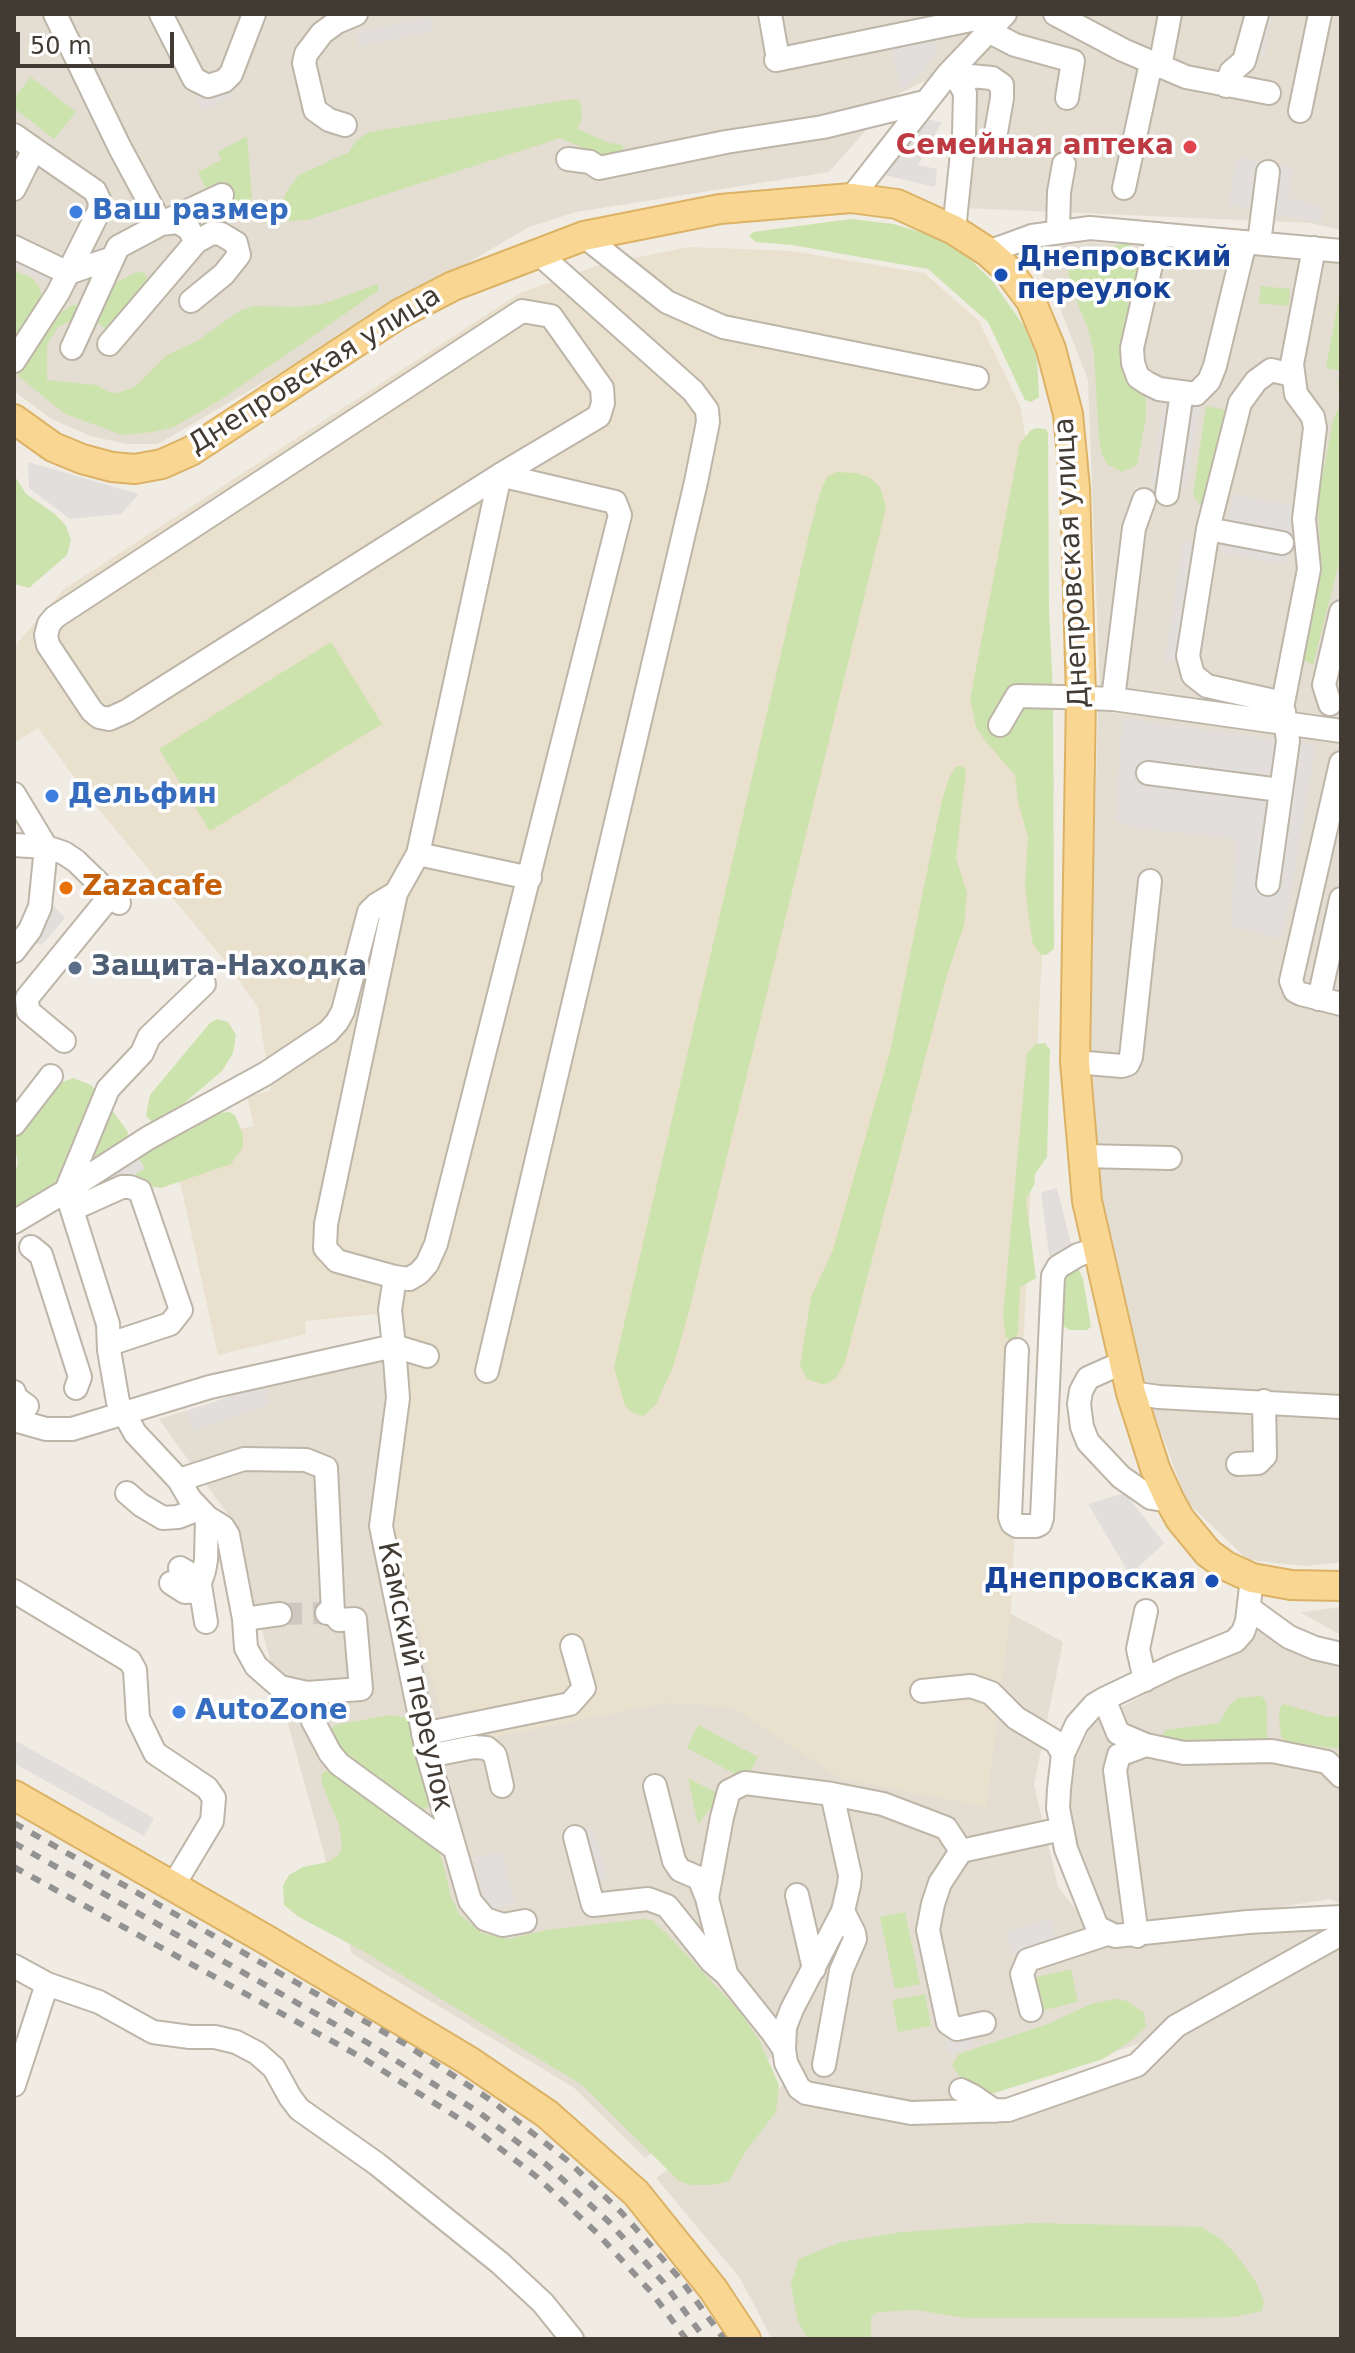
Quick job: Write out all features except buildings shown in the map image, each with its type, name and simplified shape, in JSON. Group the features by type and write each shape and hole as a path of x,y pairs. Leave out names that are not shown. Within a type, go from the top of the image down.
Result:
{"main road":[{"name":"Днепровская улица","path":"14,419 53,447 82,459 135,469 162,464 191,451 399,314 453,286 584,236 720,209 851,198 897,204 954,230 988,252 1007,269 1031,301 1051,349 1068,414 1075,488 1081,697 1075,1062 1082,1156 1096,1249 1131,1393 1155,1468 1170,1501 1193,1537 1208,1553 1226,1566 1252,1578 1291,1585 1341,1586"},
{"path":"14,1795 469,2061 547,2114 636,2193 713,2289 746,2339"}],"street":[{"path":"55,14 161,224"},
{"path":"161,14 194,79 208,86 224,81 231,74 254,14"},
{"path":"345,125 329,120 315,110 304,63 306,54 322,33 356,14"},
{"path":"770,14 777,60 997,20"},
{"path":"1055,14 1155,65 1186,77 1290,100 1320,14"},
{"path":"1124,188 1170,14"},
{"path":"1226,86 1231,72 1244,61 1257,14"},
{"path":"851,198 925,102 997,20"},
{"path":"997,20 1015,45 1073,61 1067,98"},
{"path":"948,74 992,78 1002,85 994,144"},
{"path":"948,74 959,82 965,93 954,230"},
{"path":"572,168 590,162 599,168 726,142 823,127 925,102"},
{"path":"14,135 95,191 100,202 99,211 47,313 14,361"},
{"path":"14,189 34,149"},
{"path":"1058,231 1059,192 1064,164"},
{"path":"1158,234 1132,348 1133,363 1138,377 1159,389 1196,394 1203,389 1215,366 1252,243 1268,172"},
{"path":"72,348 118,247 222,195"},
{"path":"161,224 178,222 189,229 196,242"},
{"path":"988,252 1032,236 1090,228 1341,251"},
{"path":"109,344 196,242 212,233 221,234 236,243 239,255 224,274 191,301"},
{"path":"584,236 667,302 723,327 977,378"},
{"path":"14,247 68,273 113,258"},
{"path":"1268,884 1288,741 1284,713 1309,569 1304,519 1315,441 1313,417 1296,394 1292,364 1314,248"},
{"path":"487,1371 708,422 707,410 693,391 537,252"},
{"path":"500,475 418,854 396,893 326,1224 325,1248 337,1261 409,1279 427,1264 436,1244 620,515 615,502 500,475 127,711 109,719 99,717 92,711 48,645 46,635 55,617 522,311 551,316 602,388 603,403 599,416 500,475"},
{"path":"1292,375 1271,370 1256,381 1243,398 1208,529 1188,656 1193,675 1207,686 1341,731"},
{"path":"1167,494 1182,392"},
{"path":"1113,699 1134,528 1144,500"},
{"path":"1208,529 1282,543"},
{"path":"1332,693 1341,612"},
{"path":"1000,725 1017,696 1113,699 1284,713"},
{"path":"1341,763 1291,981 1295,991 1341,1004"},
{"path":"1148,773 1280,790"},
{"path":"14,794 46,847 40,907 30,930 14,951"},
{"path":"14,845 46,847 64,853 116,900 29,993 21,1018 64,1041"},
{"path":"418,854 530,878"},
{"path":"1075,1062 1122,1066 1128,1064 1131,1057 1150,881"},
{"path":"69,1200 148,1138 265,1074 328,1032 343,1011 369,912 396,893"},
{"path":"1319,999 1341,899"},
{"path":"179,1480 244,1459 306,1460 326,1468 330,1613 339,1620 355,1619 361,1689 307,1693 280,1687 256,1666 246,1648 244,1619 228,1535 223,1527 203,1513 179,1480 135,1433 123,1413 112,1371 108,1324 69,1200 108,1089 142,1053 149,1037 204,984"},
{"path":"14,1124 51,1076"},
{"path":"1082,1156 1170,1158"},
{"path":"14,1222 39,1205 122,1187 140,1191 181,1310 170,1324 110,1344"},
{"path":"39,1205 22,1250 41,1255 80,1377 76,1388"},
{"path":"1017,1350 1010,1517 1017,1526 1036,1526 1042,1518 1053,1276 1058,1267 1096,1249"},
{"name":"Камский переулок","path":"395,1277 390,1310 398,1398 381,1526 426,1745 470,1901 485,1919 503,1925 525,1921"},
{"path":"18,1406 46,1429 72,1429 210,1387 394,1346 427,1356"},
{"path":"1124,1362 1088,1378 1079,1404 1082,1427 1088,1442 1121,1477 1151,1498 1170,1501"},
{"path":"1131,1393 1341,1407"},
{"path":"1238,1464 1258,1463 1265,1456 1264,1401"},
{"path":"127,1493 163,1518 203,1513"},
{"path":"203,1513 206,1560 202,1578 206,1622"},
{"path":"176,1576 202,1578"},
{"path":"1107,1934 1097,1927 1082,1893 1062,1829 1058,1808 1063,1754 1077,1724 1094,1705 1235,1641 1243,1632 1252,1578"},
{"path":"14,1591 130,1661 135,1670 138,1718 155,1753 207,1788 214,1798 212,1821 173,1886"},
{"path":"1249,1608 1289,1637 1341,1654"},
{"path":"1145,1680 1138,1649 1146,1611"},
{"path":"244,1619 280,1614"},
{"path":"426,1745 570,1704 584,1688 572,1646"},
{"path":"922,1691 971,1686 991,1693 1016,1718 1056,1742 1063,1754"},
{"path":"307,1693 313,1721 339,1764 453,1847"},
{"path":"1104,1699 1118,1733 1146,1745 1184,1753 1272,1751 1299,1755 1327,1762 1341,1776"},
{"path":"426,1745 487,1748 495,1755 502,1786"},
{"path":"1137,1936 1115,1770 1119,1755 1146,1745"},
{"path":"707,1898 729,1791 745,1783 883,1804 946,1828 961,1851"},
{"path":"655,1786 674,1861 680,1870 699,1878 707,1898 726,1974"},
{"path":"832,1794 850,1875 843,1911 785,2027 786,2063 799,2088 806,2093 911,2113 1008,2110 1137,2065 1176,2026 1341,1934"},
{"path":"984,2023 957,2029 948,2023 928,1930 940,1883 961,1851 1062,1829"},
{"path":"575,1837 593,1905 648,1899 667,1906 712,1962 726,1974 784,2049"},
{"path":"797,1895 814,1969"},
{"path":"824,2065 841,1971 855,1939 843,1911"},
{"path":"1031,2010 1022,1974 1028,1960 1107,1934 1137,1936 1248,1922 1341,1917"},
{"path":"14,1966 47,1984 99,2002 153,2032 215,2037 236,2042 257,2053 274,2068 299,2109 377,2164 500,2263 543,2303 572,2339"},
{"path":"14,2085 47,1984"},
{"path":"961,2090 995,2111"}],"shaded area":[{"path":"14,14 1341,14 1341,230 1311,223 963,208 967,134 948,70 898,94 829,172 576,212 529,227 158,444 127,444 90,436 50,418 14,391"},
{"path":"1247,14 1273,14 1264,58 1239,52"},
{"path":"430,17 433,31 359,47 356,32"},
{"path":"933,35 938,50 923,73 901,91 891,44"},
{"path":"228,77 232,97 200,111 196,93"},
{"path":"924,119 942,122 918,165 937,169 935,187 884,175"},
{"path":"1237,157 1293,168 1288,198 1324,206 1321,223 1228,205"},
{"path":"1090,242 1341,263 1341,724 1100,692 1088,380 1055,295 1025,250"},
{"path":"22,244 70,267 59,288 14,266"},
{"path":"689,247 791,251 924,273 979,321 1021,408 1035,507 1054,784 1040,990 1011,1610 986,1807 841,1779 732,1707 665,1703 450,1746 389,1522 386,1313 305,1321 306,1334 218,1355 172,1145 254,1126 247,1097 271,1091 258,1008 230,967 95,805 38,728 14,743 14,647 63,590 520,293 599,265"},
{"path":"1164,399 1200,404 1187,490 1151,485"},
{"path":"28,462 139,494 121,514 70,519 29,488"},
{"path":"1233,494 1297,506 1286,565 1221,553"},
{"path":"1183,540 1200,543 1187,630 1205,633 1200,666 1165,660"},
{"path":"1098,711 1341,739 1341,1562 1306,1566 1248,1560 1187,1502 1142,1380 1096,1173 1088,1065"},
{"path":"1122,718 1316,745 1283,939 1231,926 1236,839 1136,828 1116,820"},
{"path":"54,906 65,918 42,945 27,941"},
{"path":"137,1155 145,1169 77,1201 74,1191"},
{"path":"1057,1188 1071,1244 1050,1261 1041,1192"},
{"path":"402,1345 667,1519 986,1600 1063,1642 1034,1785 1058,1886 1097,1938 1118,1947 1248,1927 1320,1924 1319,1941 1341,1917 1341,2339 772,2339 740,2278 656,2178 785,2084 804,2100 911,2121 1009,2117 1186,2026 1303,1959 1317,1944 1141,2043 970,2099 915,2106 807,2087 799,2079 787,2045 645,2158 573,2087 352,1954 231,1519 159,1419"},
{"path":"264,1384 271,1404 193,1431 186,1412"},
{"path":"1125,1493 1164,1543 1130,1575 1088,1504"},
{"path":"1341,1607 1341,1635 1300,1612 1304,1612"},
{"path":"1260,1630 1341,1666 1341,1905 1330,1899 1139,1929 1101,1924 1074,1848 1061,1788 1093,1723"},
{"path":"14,1740 154,1818 144,1836 14,1763"},
{"path":"594,1828 608,1880 580,1887 566,1835"},
{"path":"501,1851 515,1904 487,1911 474,1858"},
{"path":"1051,1919 1057,1942 1013,1955 1006,1932"},
{"path":"971,2033 975,2046 948,2054 945,2040"}],"green space":[{"path":"31,77 76,112 54,139 14,108 14,98"},
{"path":"579,100 581,105 578,129 609,143 622,145 626,155 611,160 560,138 307,220 290,221 279,216 286,192 299,175 349,152 356,141 369,132"},
{"path":"247,136 252,198 239,207 228,191 207,191 198,172 221,160 218,152"},
{"path":"851,219 893,224 941,238 963,252 993,282 1024,326 1037,358 1039,397 1031,402 1025,400 988,322 928,269 792,245 756,242 749,236 753,232"},
{"path":"1127,243 1138,251 1140,257 1142,391 1146,399 1146,417 1137,465 1122,472 1107,464 1102,454 1094,354 1068,271 1079,253"},
{"path":"14,271 32,278 40,288 42,300 14,343"},
{"path":"137,272 147,277 145,288 118,325 106,329 98,323 96,312 109,286"},
{"path":"377,284 379,290 375,293 222,399 174,427 123,435 65,414 18,376 22,364 50,320 72,305 82,309 79,317 58,327 47,345 47,380 97,385 108,392 117,393 135,387 167,355 197,341 241,310 255,306 323,304"},
{"path":"1261,286 1290,289 1289,306 1259,303"},
{"path":"1341,286 1341,371 1326,368"},
{"path":"1337,379 1341,380 1341,402"},
{"path":"1341,402 1341,555 1313,665 1298,657 1320,558 1318,500 1333,420"},
{"path":"1206,406 1230,411 1206,513 1193,495"},
{"path":"1046,429 1048,433 1049,611 1053,694 1054,949 1046,955 1040,954 1033,944 1025,885 1028,838 1015,775 976,727 970,699 1020,443 1031,430"},
{"path":"836,472 869,477 880,487 886,508 689,1311 673,1367 656,1404 644,1416 633,1413 625,1406 614,1367 809,534 820,493 827,477"},
{"path":"14,475 26,494 55,514 66,526 71,540 67,555 29,588 14,584"},
{"path":"331,642 382,724 210,831 159,749"},
{"path":"956,766 966,771 956,858 967,893 964,925 947,975 845,1362 836,1378 824,1385 807,1379 800,1366 811,1297 833,1250 890,1052 941,804"},
{"path":"217,1019 228,1022 236,1035 233,1053 222,1071 171,1114 151,1121 146,1116 150,1095 210,1023"},
{"path":"1045,1043 1050,1050 1047,1157 1035,1174 1034,1185 1026,1199 1036,1278 1020,1287 1018,1332 1011,1341 1006,1337 1003,1316 1027,1053 1036,1044"},
{"path":"73,1078 91,1085 104,1099 128,1132 126,1143 14,1211 14,1177 18,1163 14,1144 17,1136 60,1083"},
{"path":"219,1113 235,1115 243,1135 243,1147 231,1164 161,1188 137,1177 134,1172 139,1158 153,1146"},
{"path":"1073,1265 1083,1279 1091,1327 1087,1330 1069,1330 1062,1325 1063,1274"},
{"path":"1263,1697 1267,1706 1267,1739 1262,1743 1206,1745 1160,1739 1166,1730 1219,1723 1238,1698"},
{"path":"1284,1704 1327,1717 1341,1716 1341,1749 1286,1742 1281,1736 1279,1719 1280,1707"},
{"path":"389,1715 409,1718 414,1728 429,1802 423,1810 414,1808 346,1757 335,1742 331,1730 335,1725"},
{"path":"698,1725 758,1757 746,1780 687,1748"},
{"path":"325,1771 335,1773 434,1845 441,1856 451,1897 459,1914 482,1933 509,1939 546,1930 642,1919 652,1920 667,1934 741,2013 760,2042 779,2085 776,2112 746,2151 729,2181 691,2185 679,2181 582,2085 361,1950 299,1917 284,1905 283,1886 289,1875 303,1867 328,1862 338,1855 342,1847 339,1825 322,1784 321,1775"},
{"path":"688,1778 721,1795 698,1824"},
{"path":"905,1912 920,1984 895,1989 880,1917"},
{"path":"1071,1969 1078,2002 1037,2012 1030,1979"},
{"path":"925,1994 931,2026 898,2032 892,2000"},
{"path":"1115,1999 1127,2001 1144,2013 1146,2027 1103,2059 991,2094 976,2094 967,2088 952,2065 959,2054 1048,2024 1091,2004"},
{"path":"1034,2223 1201,2227 1235,2253 1255,2281 1264,2301 1262,2311 1234,2317 1177,2318 964,2318 917,2310 877,2312 871,2317 871,2339 807,2339 797,2318 791,2284 798,2260 803,2257 842,2242 902,2232"}],"tunnel":[{"path":"280,1614 327,1613"}],"railway":[{"path":"14,1823 405,2044 492,2101 568,2161 621,2212 681,2280 724,2339"},
{"path":"14,1843 368,2043 480,2113 547,2165 609,2222 664,2283 705,2339"},
{"path":"14,1867 361,2057 471,2126 537,2177 597,2233 652,2293 686,2339"}],"place":[{"name":"Семейная аптека","path":"1190,147"},
{"name":"Ваш размер","path":"76,212"},
{"name":"Днепровский переулок","path":"1001,275"},
{"name":"Дельфин","path":"52,796"},
{"name":"Zazacafe","path":"66,888"},
{"name":"Защита-Находка","path":"75,968"},
{"name":"Днепровская","path":"1212,1581"},
{"name":"AutoZone","path":"179,1712"}]}
